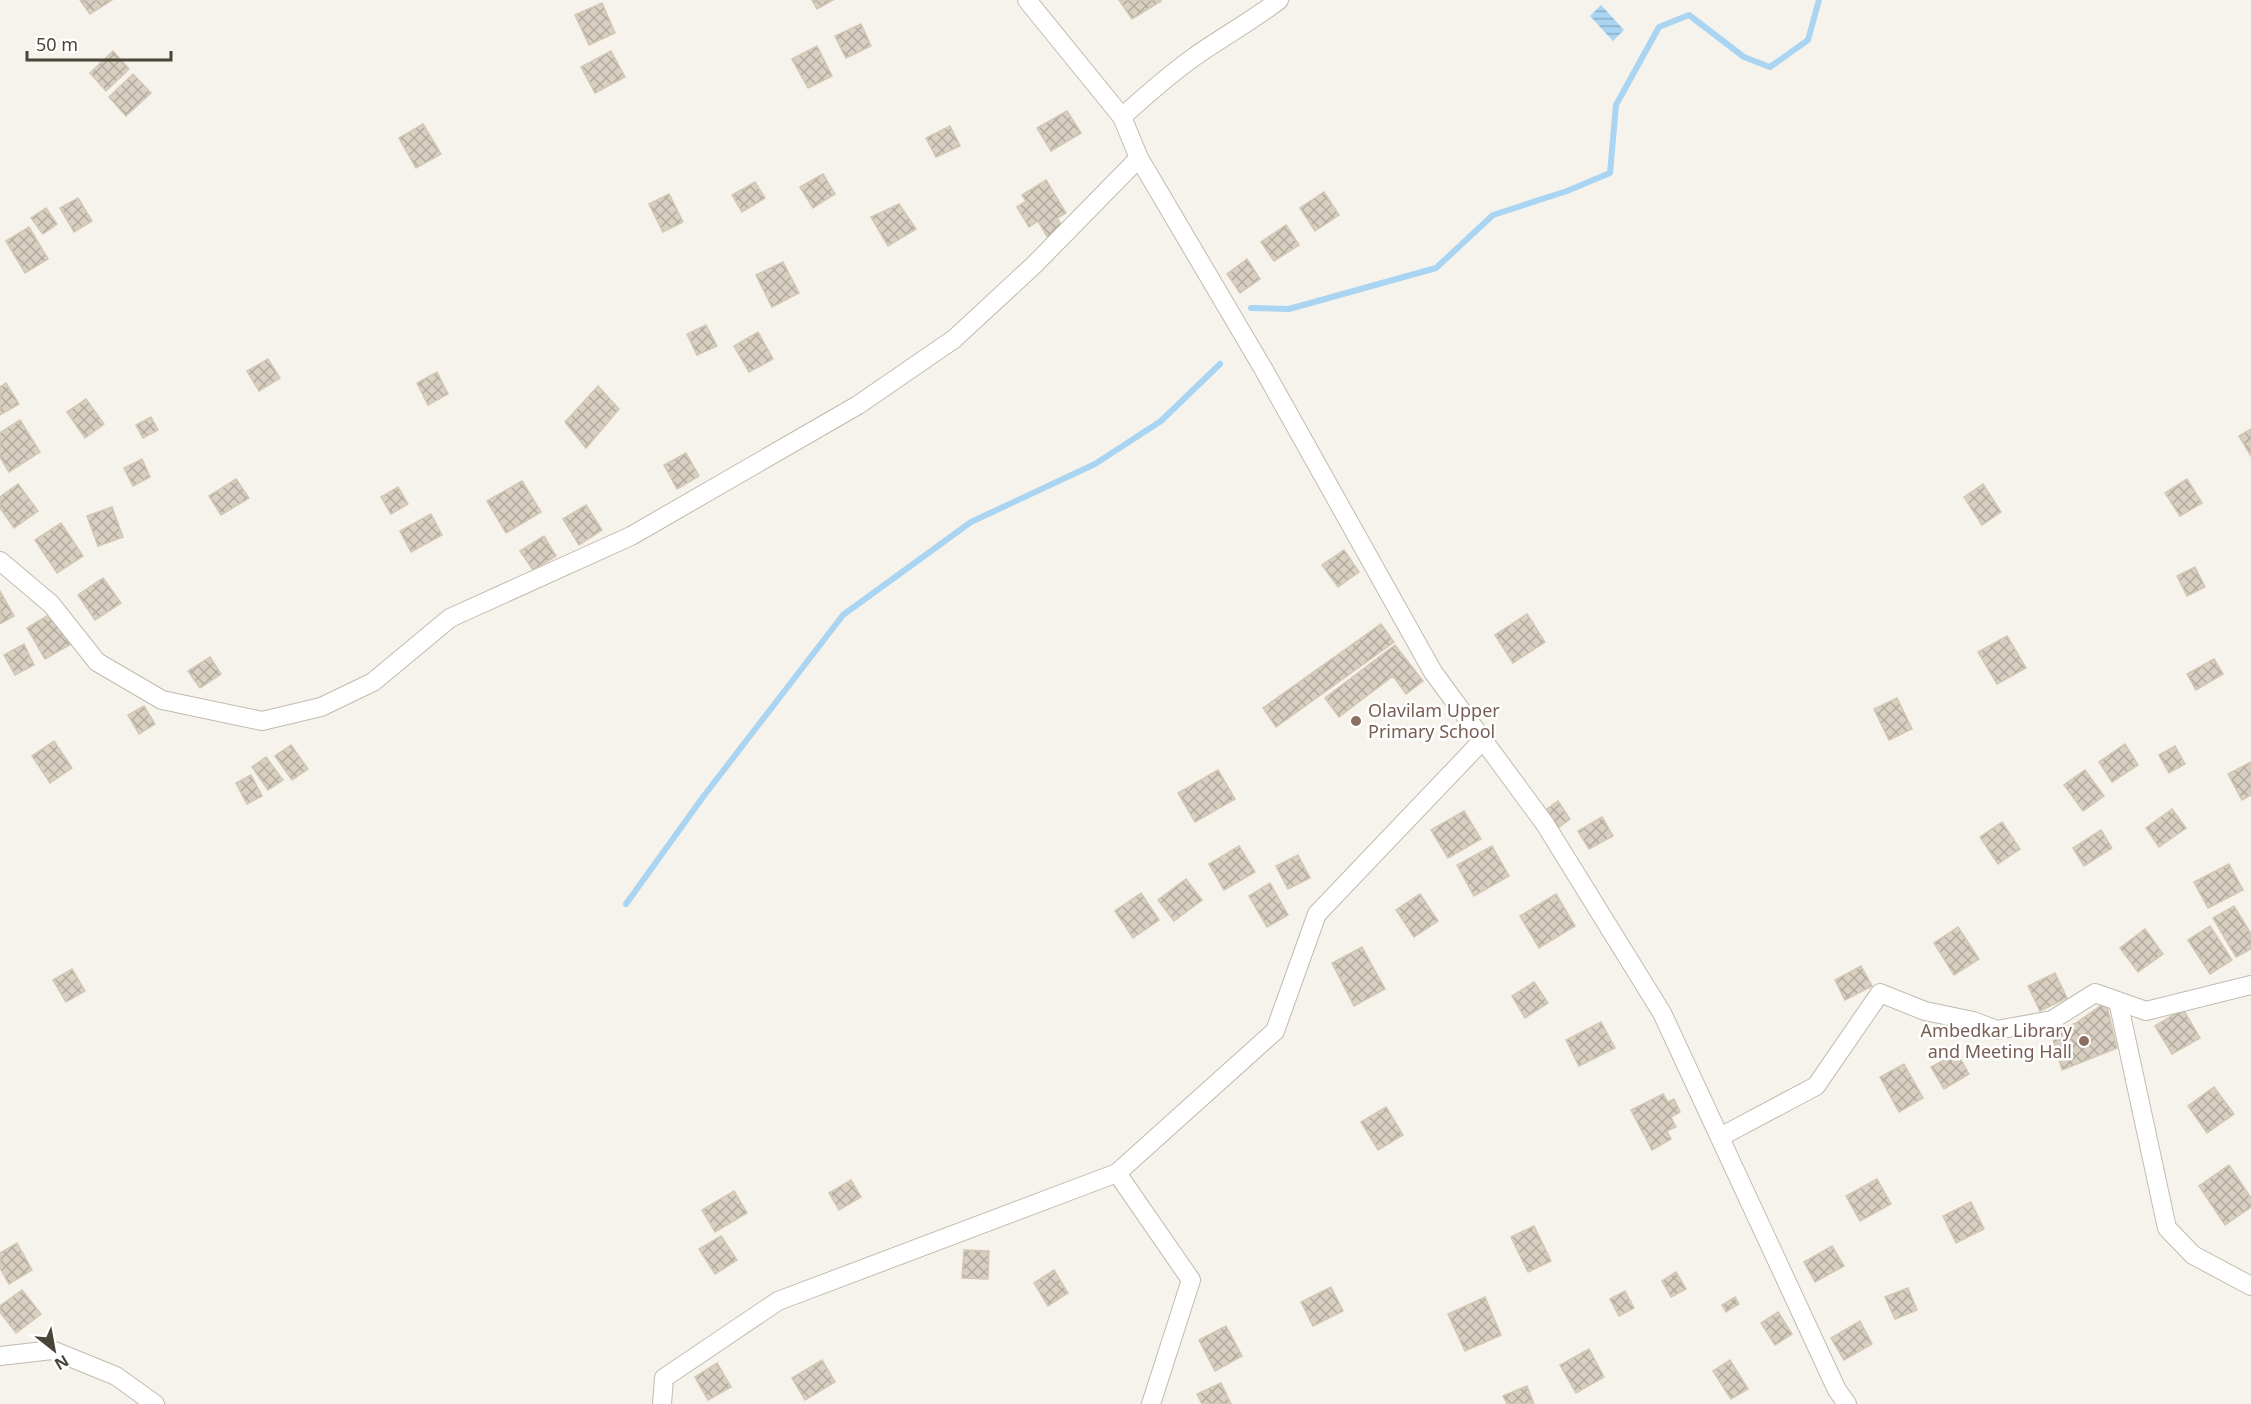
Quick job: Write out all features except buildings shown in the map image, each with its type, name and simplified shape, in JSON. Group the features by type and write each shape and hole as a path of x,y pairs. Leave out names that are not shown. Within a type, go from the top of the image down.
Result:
{"street":[{"path":"1027,0 1122,117 1139,158 1264,370 1433,672 1545,824 1662,1013 1837,1390 1847,1404"},
{"path":"1122,117 1192,58 1230,32 1247,25 1279,0"},
{"path":"0,561 51,604 97,662 162,700 262,721 321,707 373,682 450,618 631,536 858,405 954,339 1034,265 1139,158"},
{"path":"662,1404 664,1378 778,1301 1117,1173 1275,1031 1317,914 1483,740"},
{"path":"1720,1137 1816,1086 1880,993 1925,1011 1973,1021 1997,1030 2052,1020 2095,993 2146,1011 2251,985"},
{"path":"2118,1001 2167,1228 2193,1255 2251,1286"},
{"path":"1117,1173 1191,1280 1151,1404"},
{"path":"0,1356 52,1350 116,1376 155,1404"}],"water":[{"path":"1601,5 1624,30 1613,41 1590,16"}],"waterway":[{"path":"1251,308 1289,309 1436,268 1493,215 1567,191 1610,173 1616,105 1659,27 1689,15 1744,57 1770,67 1808,40 1819,0"},
{"path":"626,904 703,797 843,615 971,522 1095,464 1161,421 1220,364"}],"place":[{"name":"Olavilam Upper Primary School","path":"1356,721"},
{"name":"Ambedkar Library and Meeting Hall","path":"2084,1041"}]}
